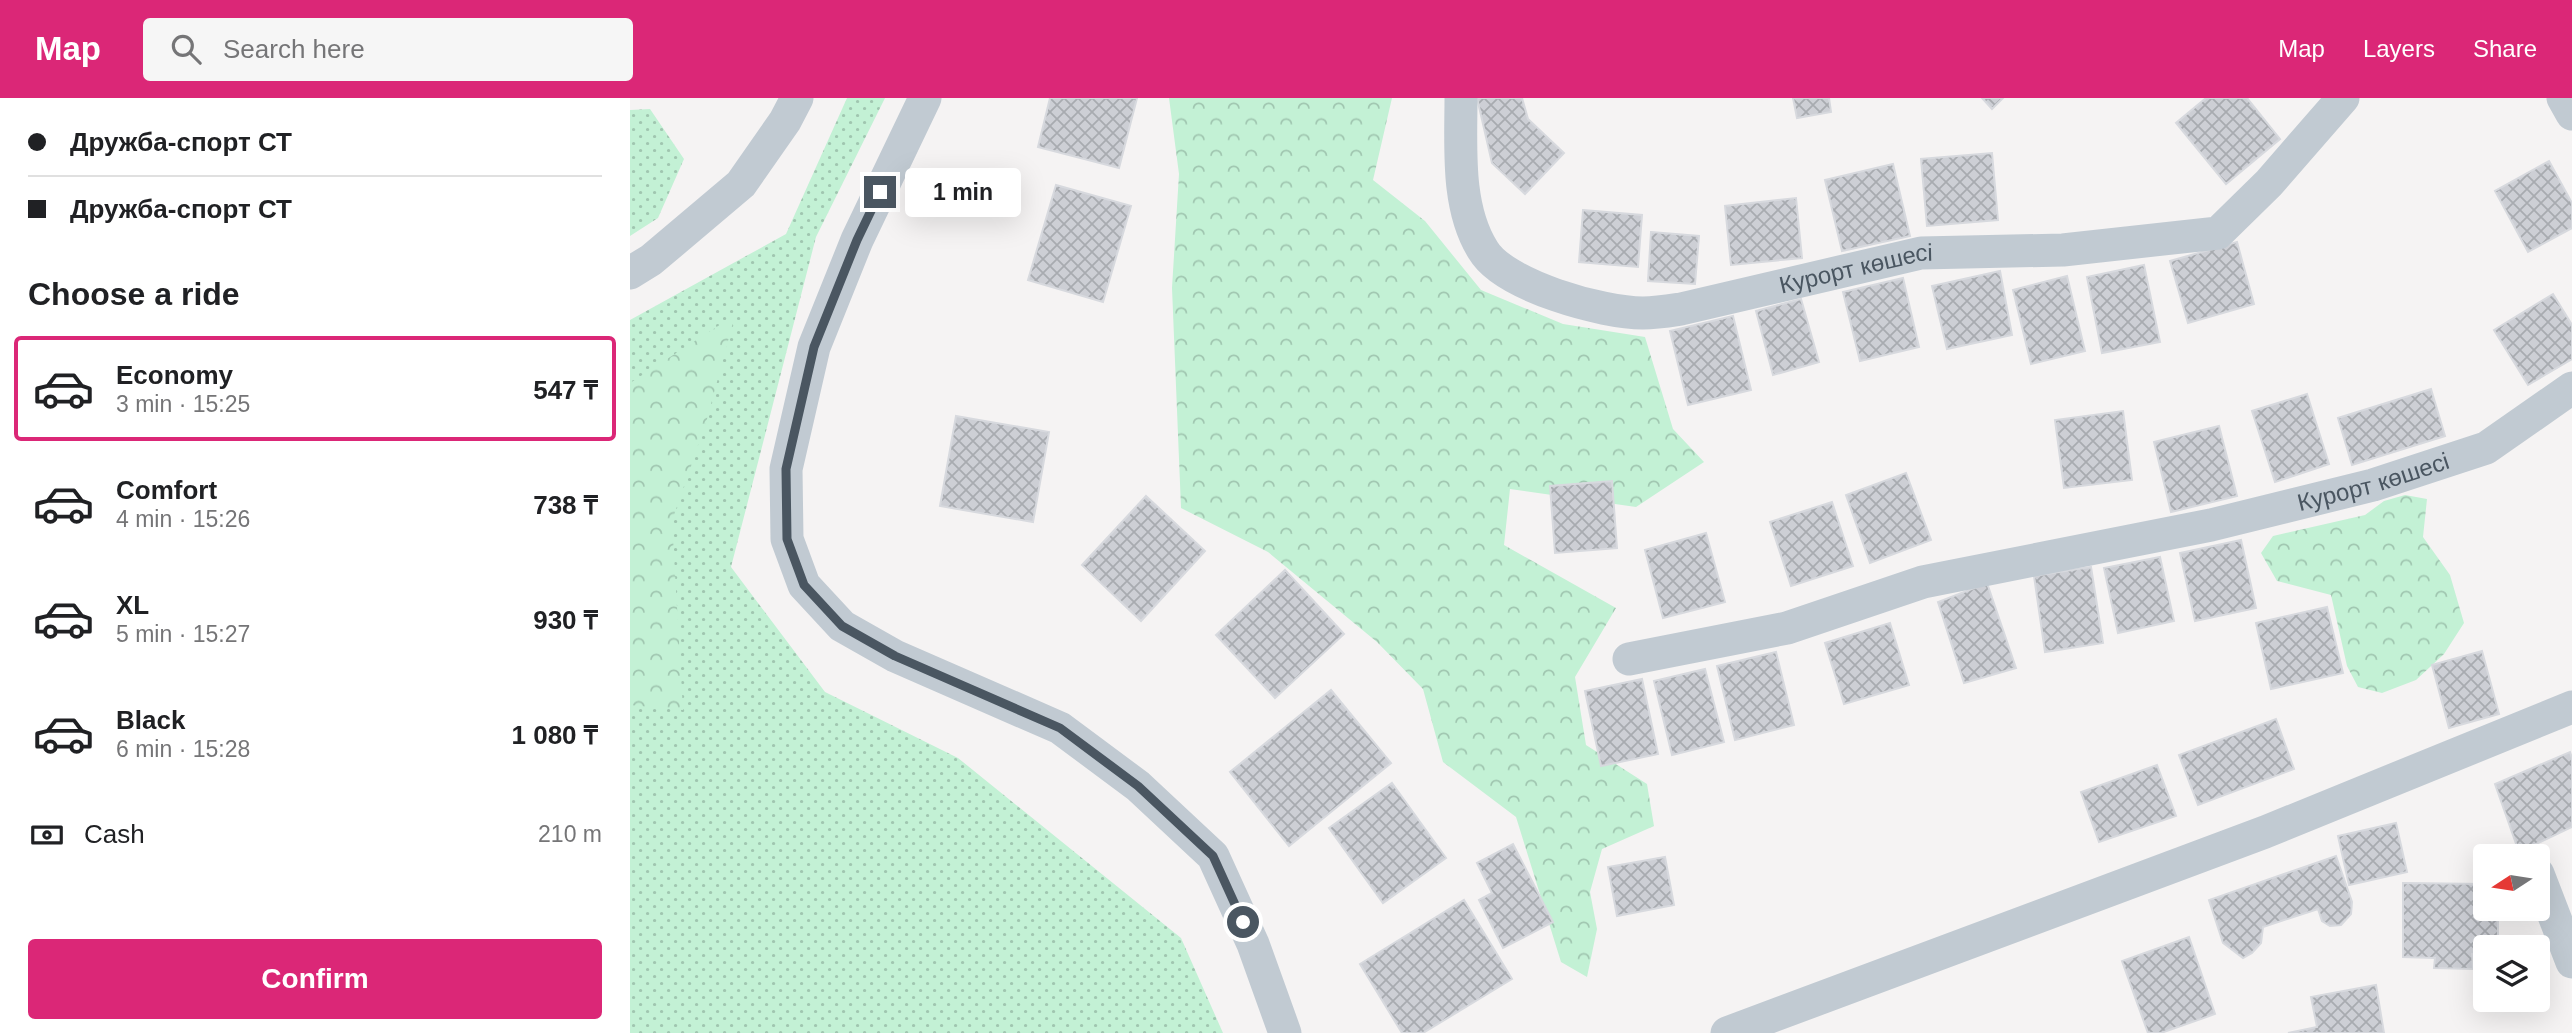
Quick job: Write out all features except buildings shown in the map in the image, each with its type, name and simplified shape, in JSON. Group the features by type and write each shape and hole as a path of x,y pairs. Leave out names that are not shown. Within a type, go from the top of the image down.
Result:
{"street":[{"path":"630,273 651,261 741,184 785,121 797,98"},
{"path":"925,98 857,240 814,347 786,469 787,539 804,585 842,626 895,656 1060,728 1138,786 1213,856 1253,944 1285,1033"},
{"name":"Курорт көшесі","path":"1461,98 1464,191 1472,225 1483,252 1500,268 1533,286 1589,306 1643,313 1681,309 1921,253 2063,250 2218,233 2269,183 2343,98"},
{"path":"2563,98 2572,114"},
{"name":"Курорт көшесі","path":"1629,659 1787,628 1923,582 2211,525 2373,485 2486,448 2572,388"},
{"path":"1727,1033 2265,832 2572,707"},
{"path":"2550,905 2572,962"}],"green space":[{"path":"847,98 885,98 816,237 731,567 825,692 958,758 1181,938 1223,1033 630,1033 630,320 786,234"},
{"path":"1169,98 1392,98 1373,180 1425,221 1481,290 1563,324 1645,337 1673,429 1704,462 1636,507 1510,489 1504,545 1616,608 1575,677 1586,745 1647,784 1654,826 1602,849 1590,892 1597,929 1587,977 1561,962 1516,817 1443,762 1423,689 1377,642 1268,552 1181,508 1172,288 1179,174"},
{"path":"650,109 684,159 658,218 630,236 630,110"},
{"path":"735,315 707,419 672,521 683,710 630,705 630,383"},
{"path":"2405,495 2427,499 2423,537 2450,575 2464,623 2444,654 2416,680 2382,693 2358,687 2347,666 2331,595 2277,581 2261,553 2273,536 2365,515 2384,501"}],"route":[{"path":"880,192 857,240 814,347 786,469 787,539 804,585 842,626 895,656 1060,728 1138,786 1213,856 1243,922"}]}
